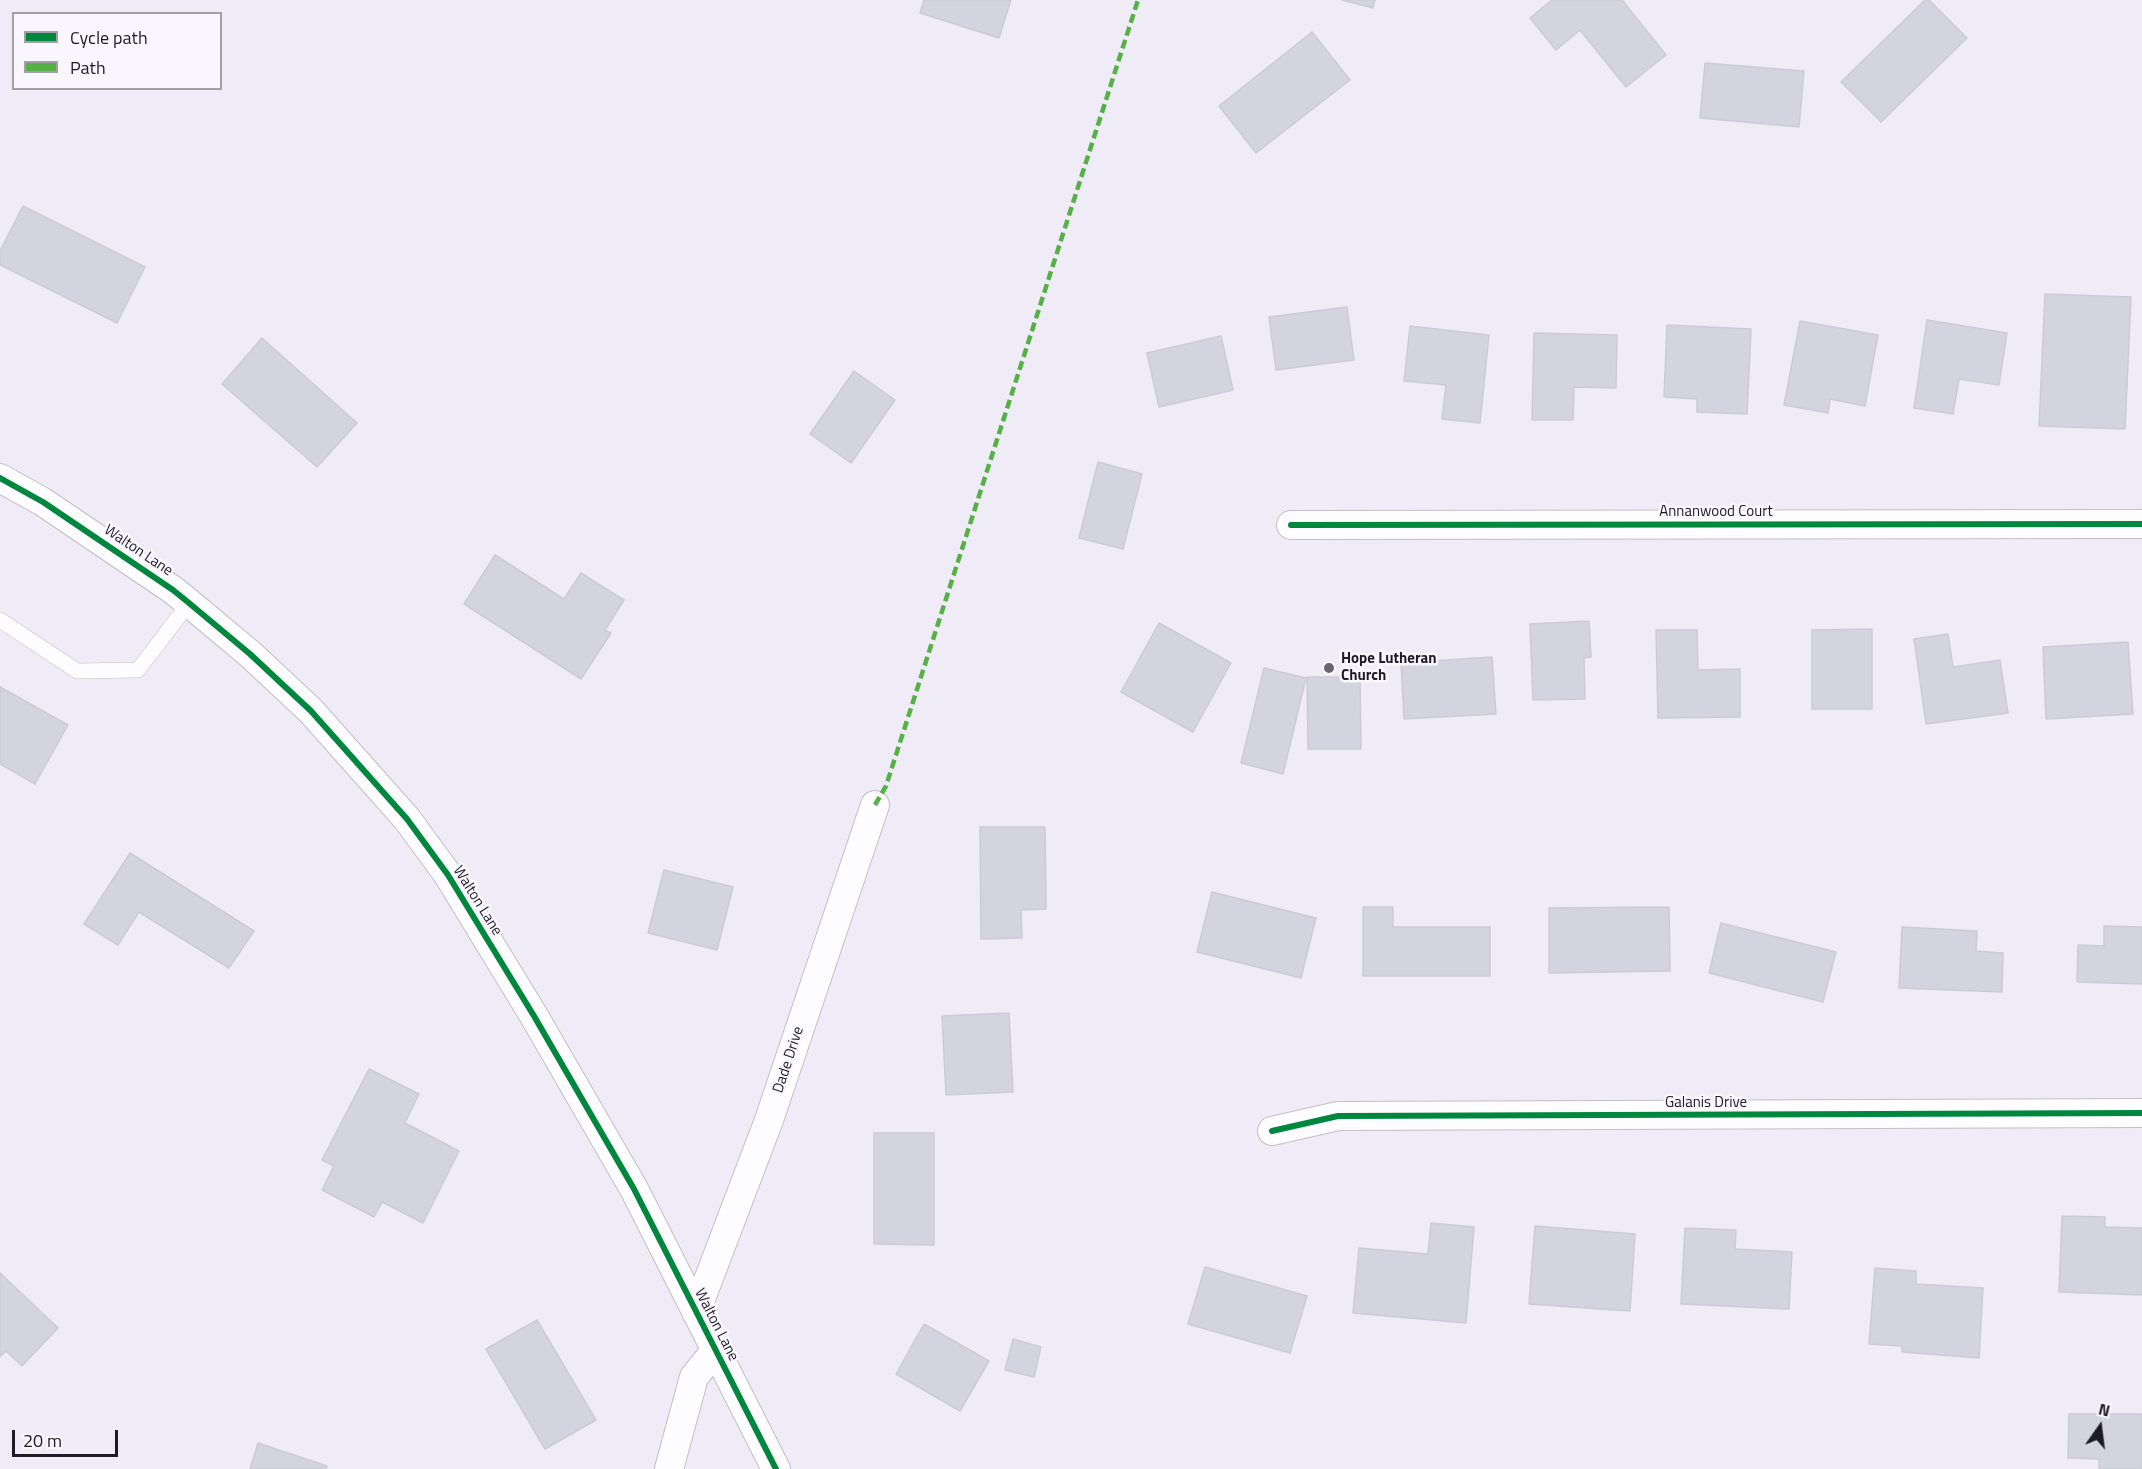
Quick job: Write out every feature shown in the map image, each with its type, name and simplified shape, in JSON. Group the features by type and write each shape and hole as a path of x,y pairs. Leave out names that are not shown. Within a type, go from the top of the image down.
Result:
{"street":[{"name":"Walton Lane","path":"0,478 43,502 173,590 250,654 311,711 407,819 448,875 534,1016 628,1179 776,1469"},
{"name":"Annanwood Court","path":"1291,525 2142,524"},
{"name":"Dade Drive","path":"696,1312 769,1120 875,805"},
{"name":"Galanis Drive","path":"1272,1131 1338,1116 2142,1113"},
{"path":"669,1469 694,1377 715,1351"}],"lane":[{"path":"0,620 77,671 138,670 189,603"}],"building":[{"path":"924,0 1011,0 999,38 920,13"},
{"path":"1342,0 1375,0 1373,8"},
{"path":"1552,0 1622,0 1666,55 1626,87 1580,30 1556,50 1530,18"},
{"path":"1925,0 1929,0 1967,38 1881,122 1841,82"},
{"path":"1312,32 1350,80 1256,153 1219,106"},
{"path":"1705,63 1804,71 1799,127 1700,118"},
{"path":"23,206 145,267 117,323 0,265 0,251"},
{"path":"2045,294 2131,297 2125,429 2039,426"},
{"path":"1347,307 1354,360 1276,370 1269,317"},
{"path":"1927,320 2007,333 1999,385 1959,379 1953,414 1914,408"},
{"path":"1800,321 1878,335 1865,406 1830,399 1828,413 1784,405"},
{"path":"1667,325 1751,329 1747,414 1697,412 1697,399 1664,397"},
{"path":"1410,326 1489,335 1480,423 1442,419 1446,385 1404,381"},
{"path":"1534,333 1617,335 1616,388 1574,387 1573,420 1532,420"},
{"path":"1221,336 1233,390 1159,407 1147,353"},
{"path":"262,338 357,423 317,467 222,384"},
{"path":"854,371 895,400 851,463 810,434"},
{"path":"1098,462 1142,474 1123,549 1079,538"},
{"path":"495,555 564,599 581,573 624,600 605,630 611,633 581,679 464,604"},
{"path":"1589,621 1591,657 1584,658 1585,699 1533,700 1530,624"},
{"path":"1159,623 1231,663 1193,732 1121,692"},
{"path":"1872,629 1872,709 1812,709 1812,630"},
{"path":"1656,630 1697,630 1698,670 1740,669 1740,717 1658,718"},
{"path":"1948,634 1953,667 2000,660 2008,713 1926,724 1914,639"},
{"path":"2128,642 2133,714 2046,719 2043,647"},
{"path":"1492,657 1496,714 1404,719 1401,663"},
{"path":"1264,668 1306,678 1283,774 1241,763"},
{"path":"1307,677 1360,677 1361,749 1308,749"},
{"path":"0,687 68,725 35,784 0,764"},
{"path":"980,827 1045,827 1046,909 1021,910 1022,938 981,939"},
{"path":"130,853 254,931 229,968 139,912 118,945 84,924"},
{"path":"664,870 733,887 717,950 648,933"},
{"path":"1212,892 1316,918 1301,978 1197,952"},
{"path":"1363,907 1393,907 1393,927 1490,927 1490,976 1363,976"},
{"path":"1669,907 1670,971 1549,973 1549,908"},
{"path":"1721,923 1836,952 1823,1002 1709,973"},
{"path":"2104,926 2142,927 2142,984 2077,982 2078,945 2104,946"},
{"path":"1902,927 1977,931 1976,951 2003,953 2002,992 1899,988"},
{"path":"1009,1013 1013,1092 946,1095 942,1016"},
{"path":"369,1069 419,1094 405,1123 459,1151 423,1223 382,1202 374,1217 322,1190 334,1166 322,1160"},
{"path":"874,1133 934,1133 934,1245 874,1244"},
{"path":"2062,1216 2105,1217 2105,1227 2142,1228 2142,1295 2059,1292"},
{"path":"1431,1223 1474,1227 1466,1323 1353,1313 1359,1248 1428,1254"},
{"path":"1535,1226 1635,1234 1630,1311 1529,1304"},
{"path":"1685,1228 1736,1230 1735,1249 1792,1252 1789,1309 1681,1304"},
{"path":"1205,1267 1307,1296 1290,1353 1188,1324"},
{"path":"1875,1268 1916,1271 1916,1284 1983,1288 1979,1358 1902,1352 1902,1346 1869,1344"},
{"path":"0,1273 58,1328 22,1366 6,1351 0,1357"},
{"path":"537,1320 596,1420 545,1449 486,1349"},
{"path":"924,1324 989,1361 960,1411 896,1374"},
{"path":"1013,1339 1041,1347 1034,1377 1005,1370"},
{"path":"2069,1414 2142,1414 2142,1469 2099,1469 2099,1459 2068,1458"},
{"path":"258,1443 327,1466 326,1469 250,1469"}],"marked path":[{"path":"875,805 886,786 1138,0"}],"cycle path":[{"path":"0,478 43,502 173,590 250,654 311,711 407,819 448,875 534,1016 634,1189 776,1469"},
{"path":"1291,525 2142,524"},
{"path":"1272,1131 1338,1116 2142,1113"}],"place":[{"name":"Hope Lutheran Church","path":"1329,668"}]}
